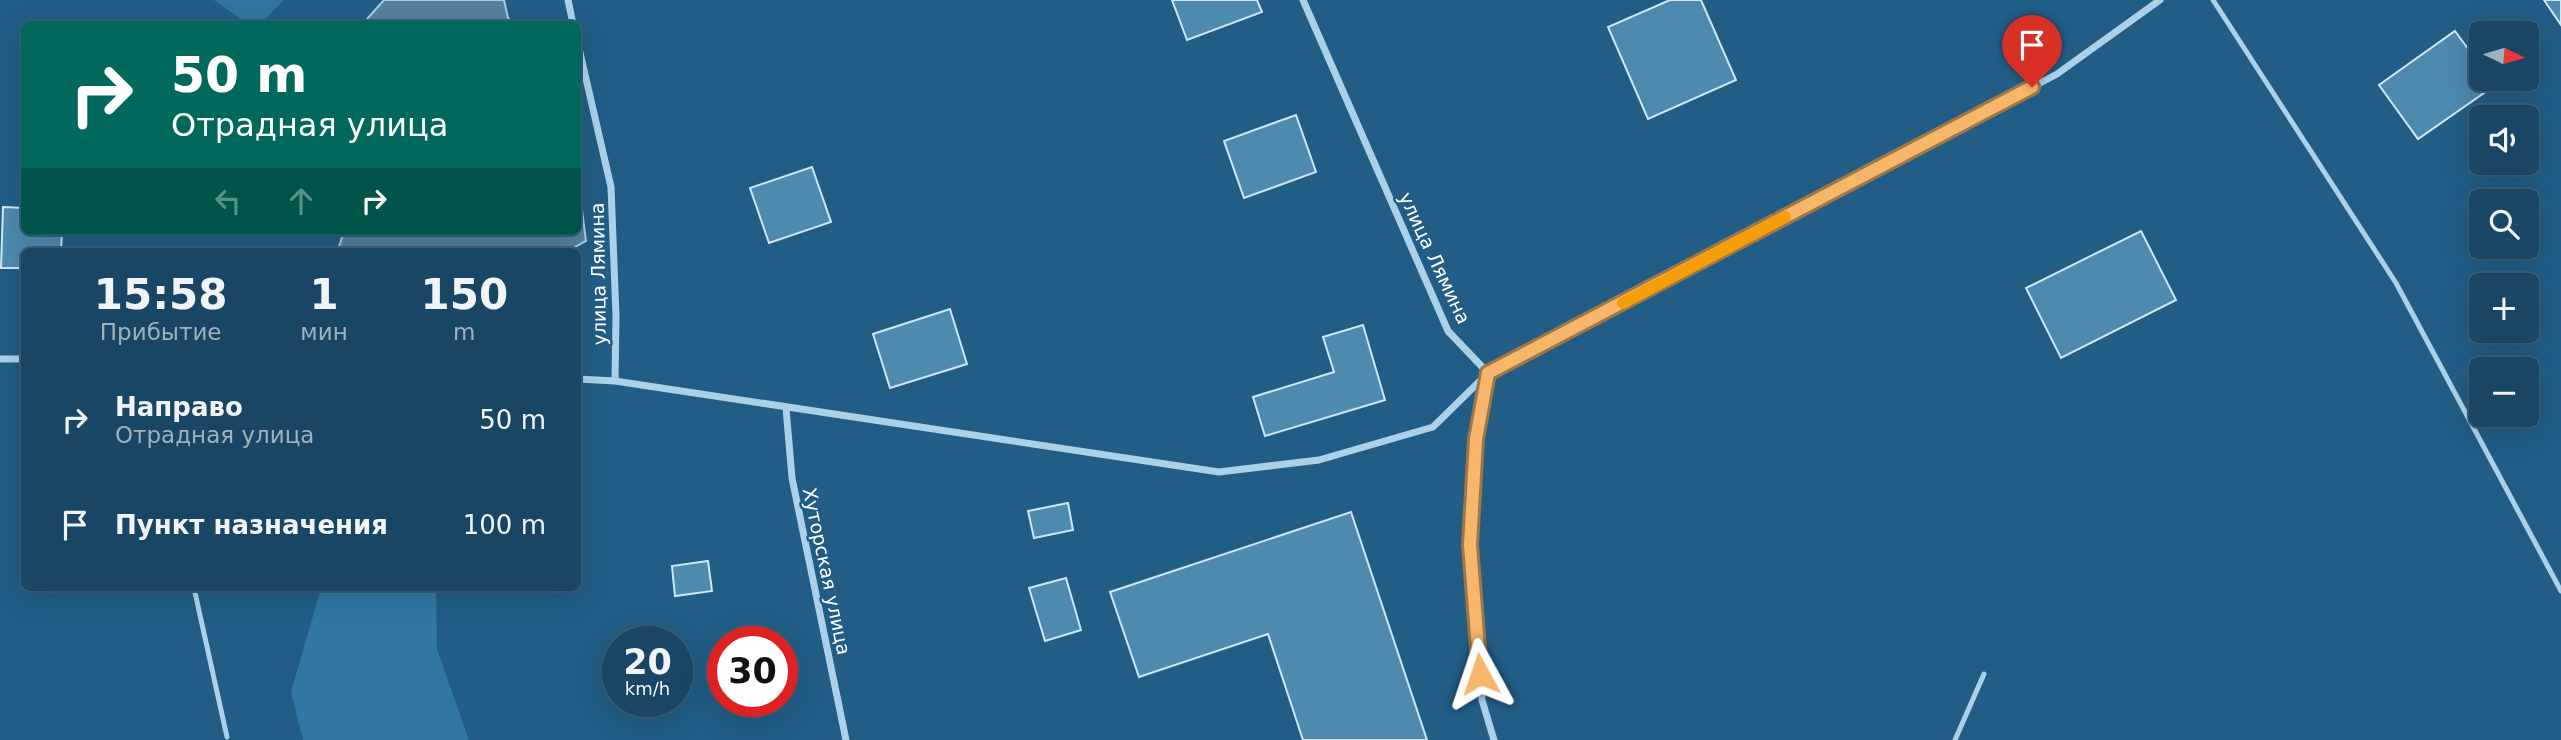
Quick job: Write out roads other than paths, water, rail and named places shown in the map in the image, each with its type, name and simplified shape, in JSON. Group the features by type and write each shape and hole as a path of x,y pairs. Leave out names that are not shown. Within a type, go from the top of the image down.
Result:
{"street":[{"path":"568,0 572,21"},
{"name":"улица Лямина","path":"1303,0 1448,331 1488,373"},
{"path":"581,379 615,381 1219,472 1319,460 1433,427 1488,373 2057,74 2160,0"},
{"name":"улица Лямина","path":"581,57 611,187 616,316 615,381"},
{"path":"0,359 21,359"},
{"path":"1488,373 1476,439 1470,545 1482,700 1494,740"},
{"name":"Хуторская улица","path":"786,408 792,478 846,740"}],"lane":[{"path":"2213,0 2396,283 2561,590"},
{"path":"195,591 228,737"},
{"path":"1955,740 1984,674"}]}
